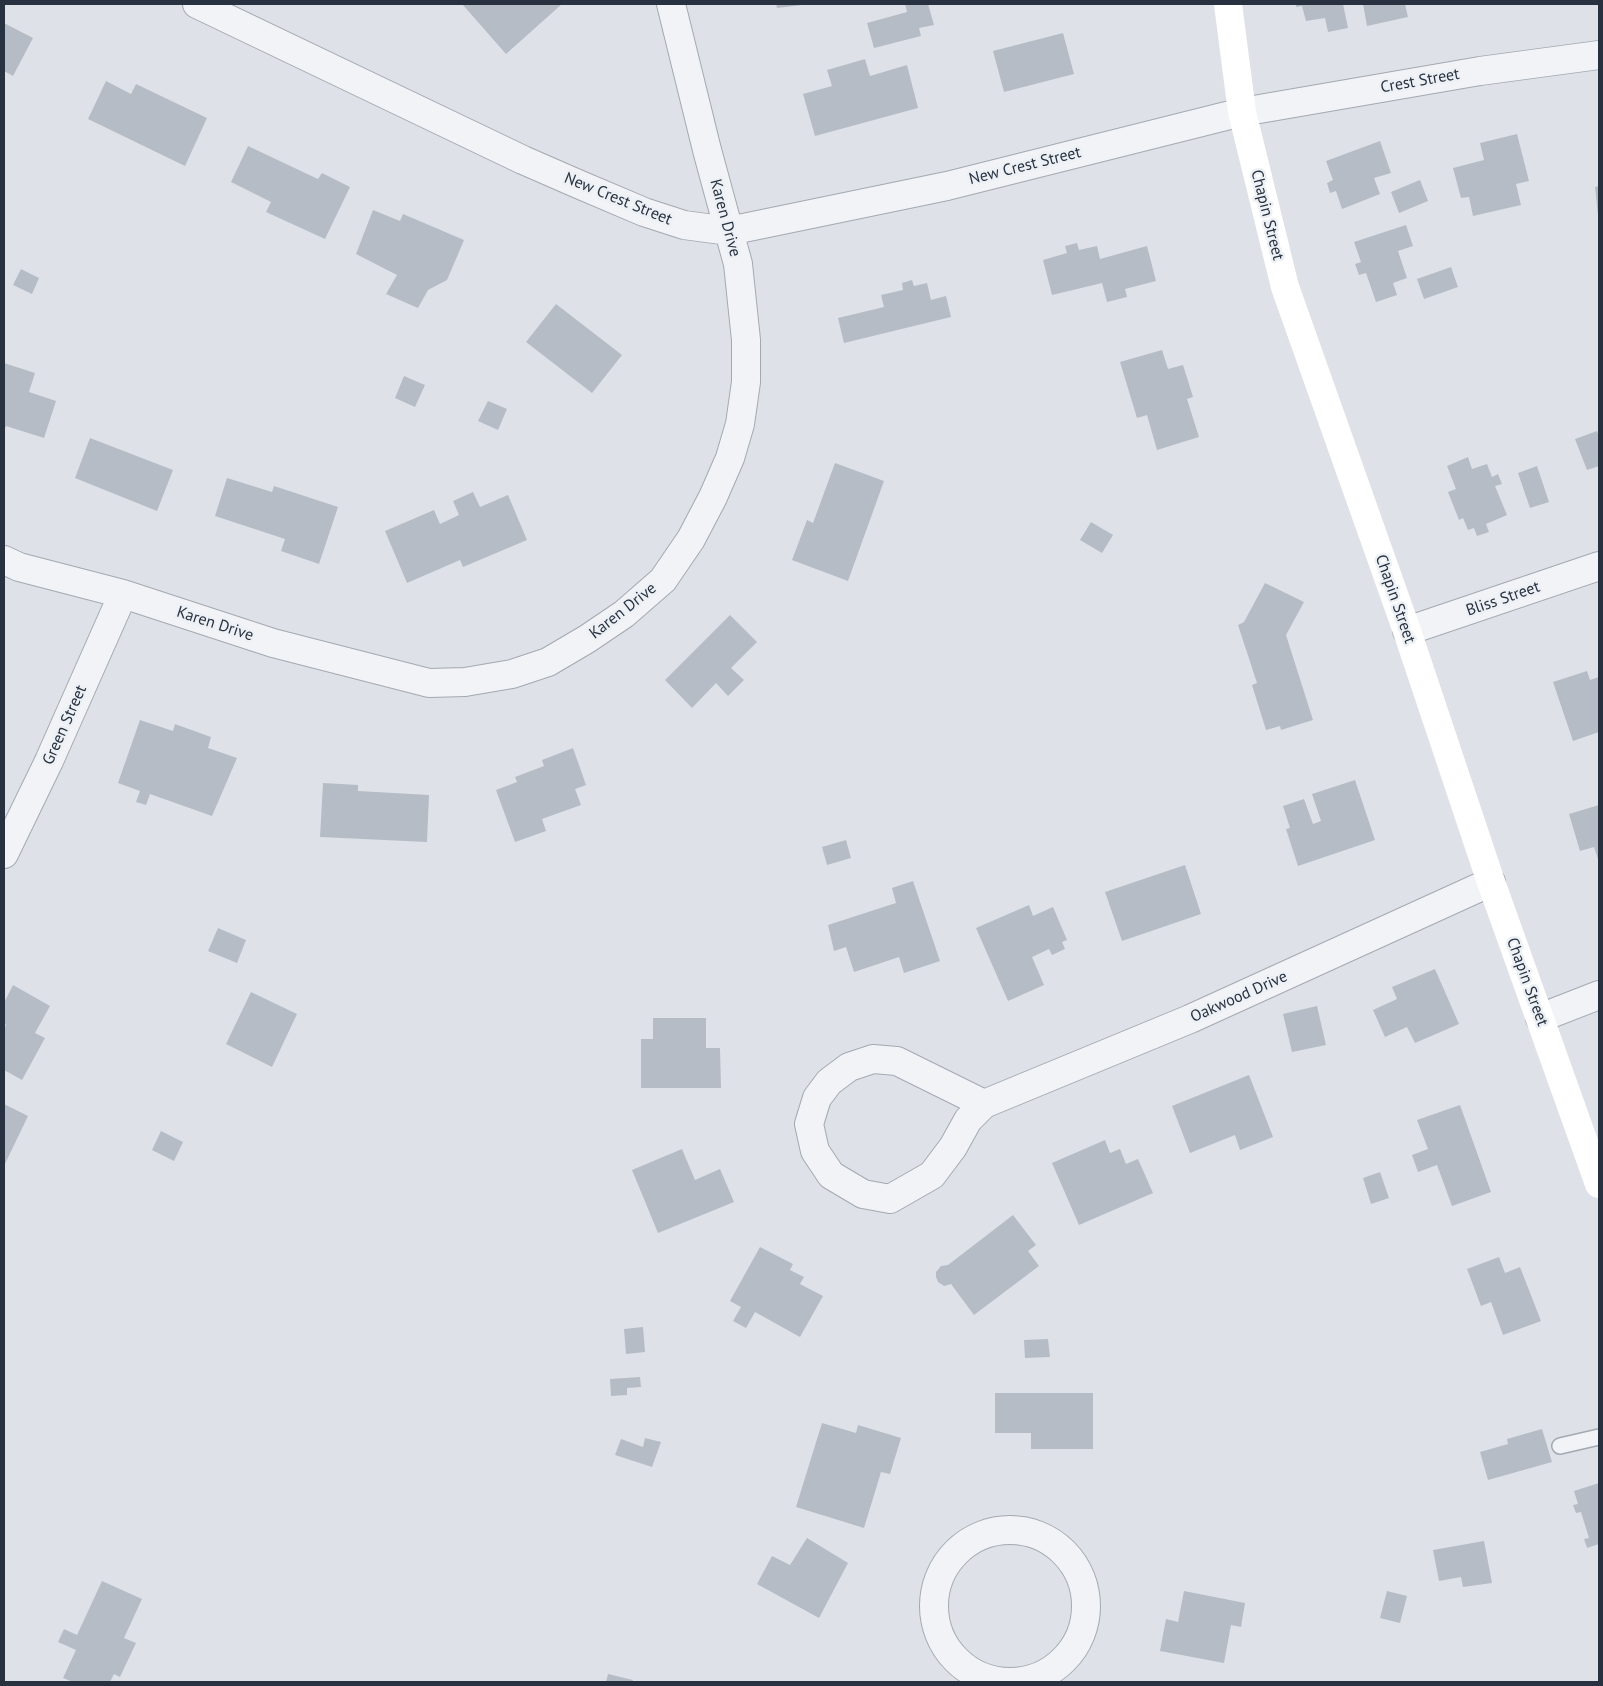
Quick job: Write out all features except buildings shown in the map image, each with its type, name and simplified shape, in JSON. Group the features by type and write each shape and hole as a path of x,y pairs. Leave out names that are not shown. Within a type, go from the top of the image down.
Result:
{"main road":[{"name":"Chapin Street","path":"1228,4 1242,112 1285,287 1407,631 1491,882 1599,1184"}],"street":[{"name":"New Crest Street","path":"197,4 523,160 578,184 644,212 684,225 729,230 947,186 1242,112"},
{"name":"Karen Drive","path":"4,560 19,567 123,594 273,643 429,683 465,682 512,674 548,662 624,614 663,580 691,539 713,497 730,458 740,424 746,382 746,340 738,264 707,150 671,4"},
{"name":"Crest Street","path":"1242,112 1480,71 1599,55"},
{"name":"Bliss Street","path":"1407,631 1599,566"},
{"name":"Green Street","path":"4,854 49,761 123,594"},
{"name":"Oakwood Drive","path":"984,1104 897,1061 873,1059 850,1067 828,1082 817,1098 810,1124 815,1151 831,1175 863,1194 890,1199 932,1175 953,1147 968,1120 984,1104 1190,1019 1491,882"},
{"path":"1540,1018 1599,995"},
{"path":"1020,1529 1045,1537 1066,1552 1080,1574 1087,1599 1086,1616 1085,1625 1074,1648 1056,1667 1033,1679 1007,1682 983,1677 962,1665 946,1647 936,1624 934,1600 939,1576 952,1556 970,1540 994,1531 1020,1529"}],"lane":[{"path":"1560,1446 1599,1437"}]}
